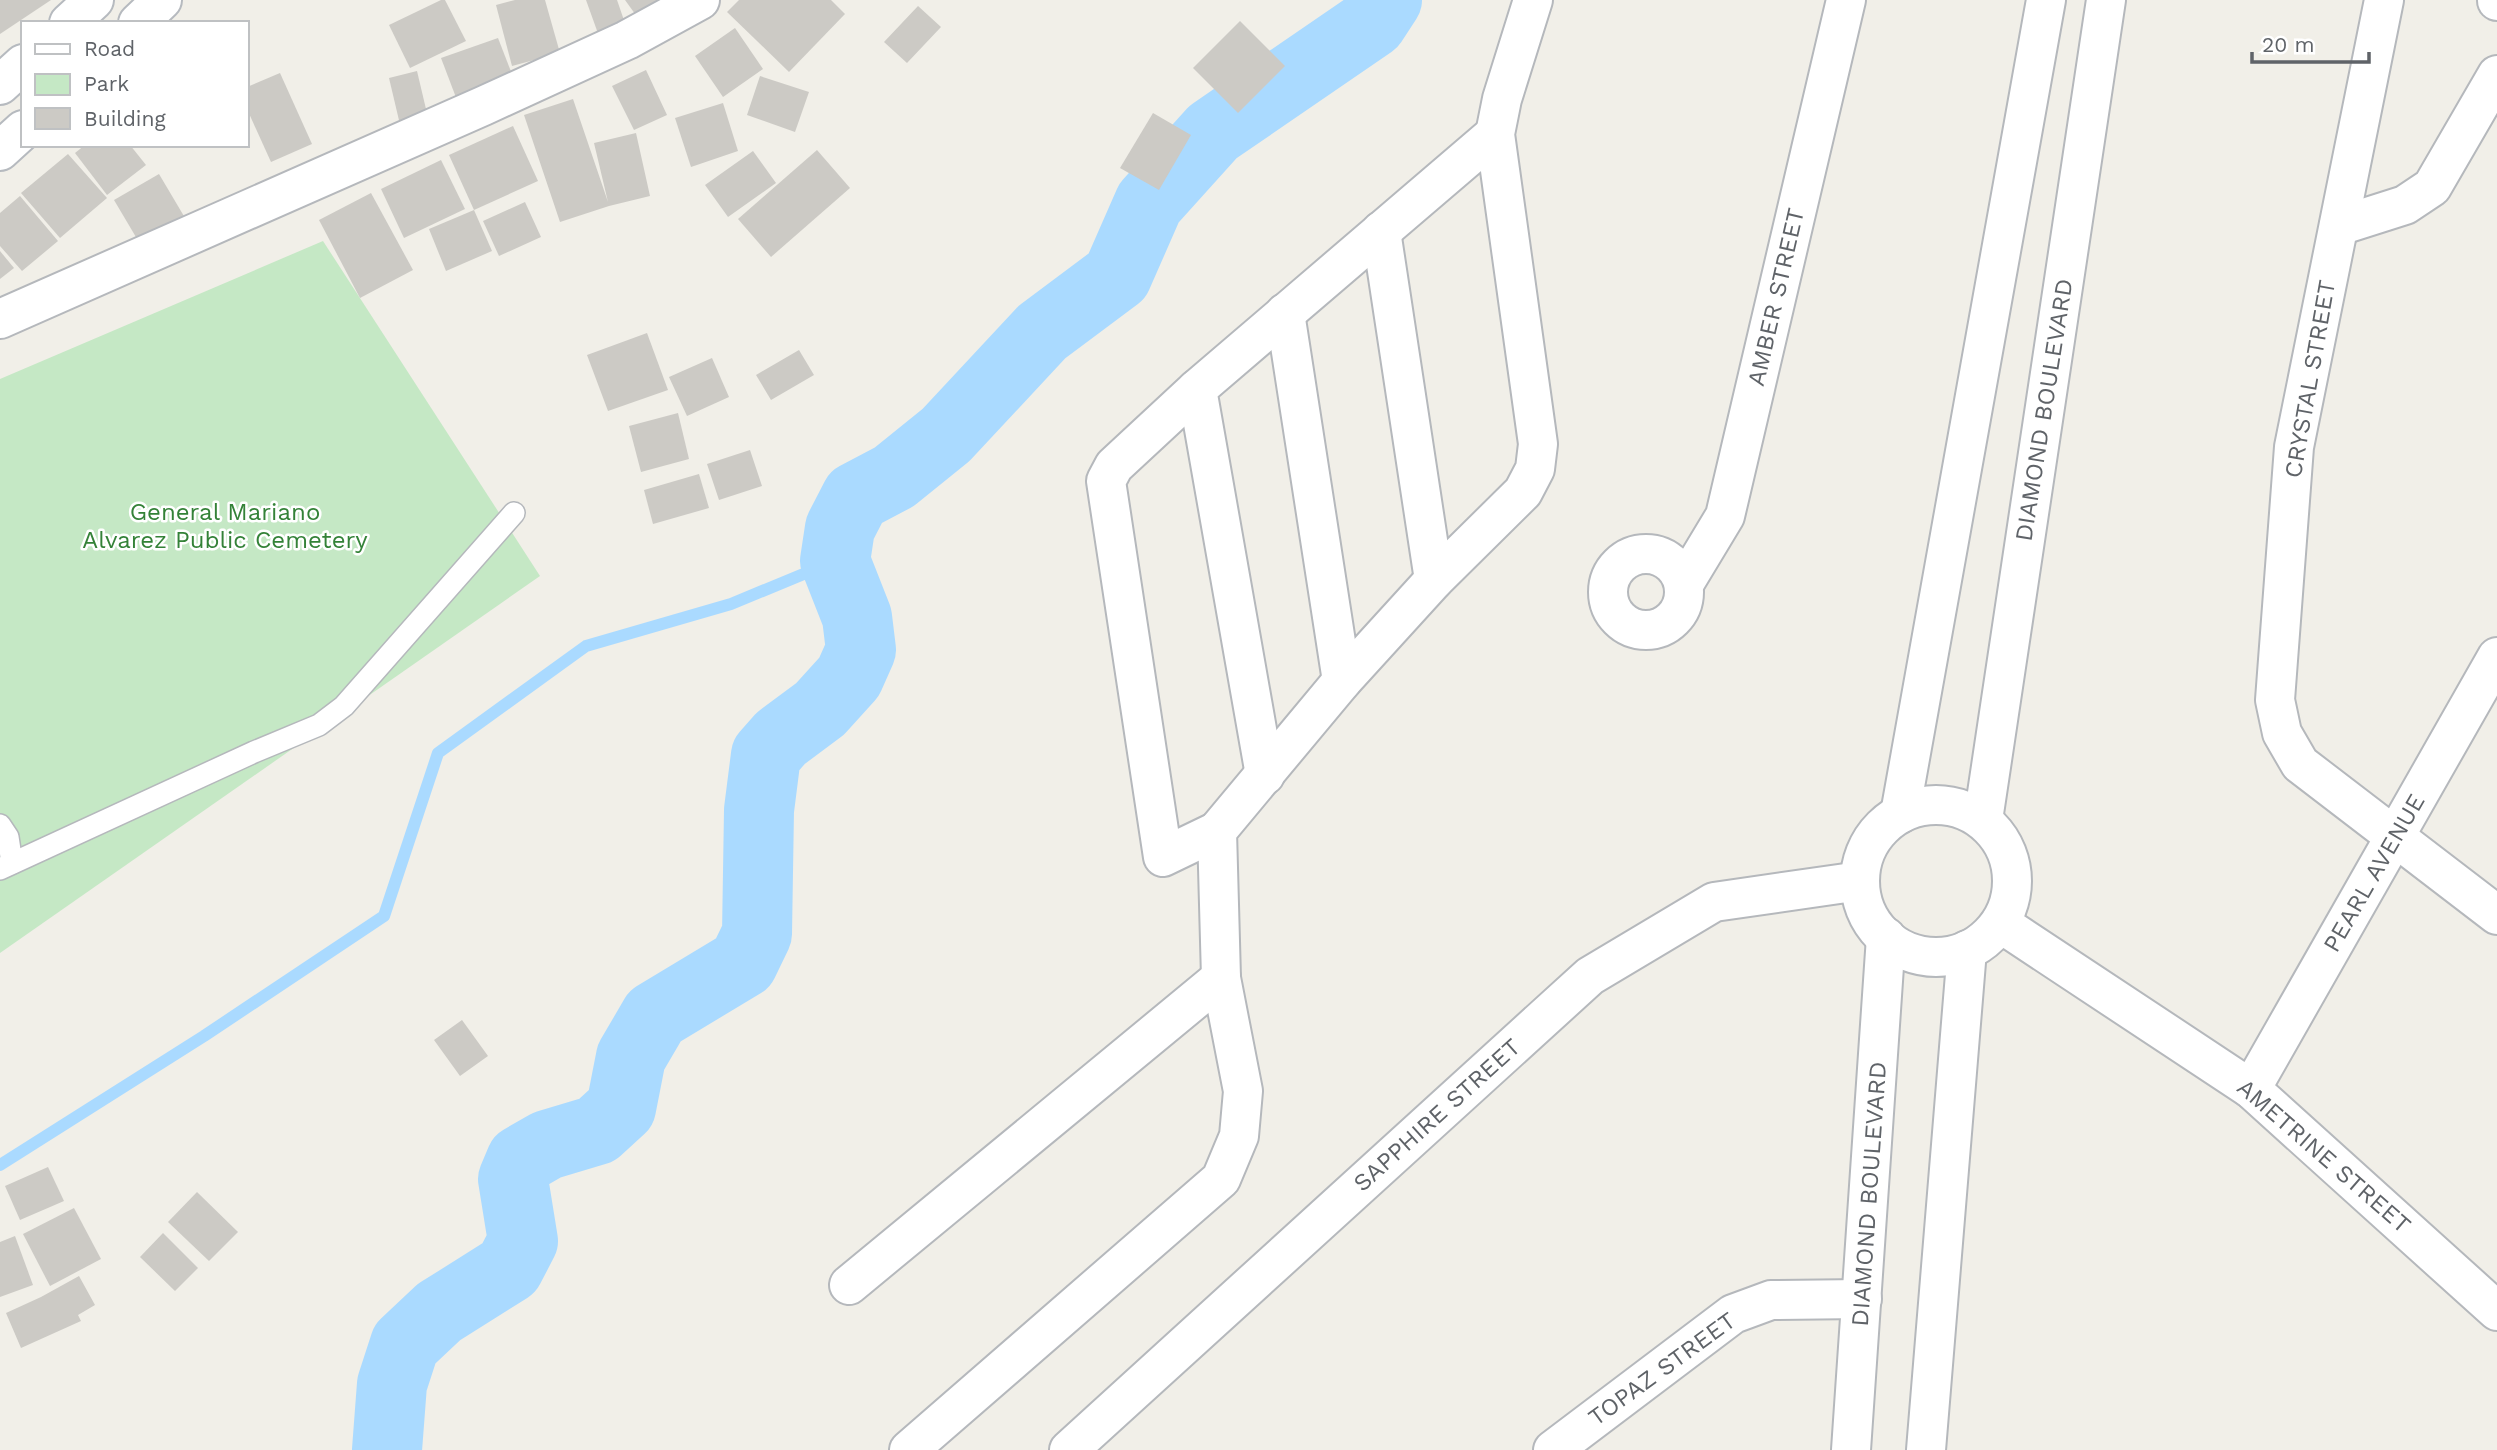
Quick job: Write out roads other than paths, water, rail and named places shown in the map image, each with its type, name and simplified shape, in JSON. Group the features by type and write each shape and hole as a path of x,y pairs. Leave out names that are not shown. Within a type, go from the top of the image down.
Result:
{"street":[{"path":"71,21 94,0"},
{"path":"140,21 162,0"},
{"path":"0,319 495,101 627,40 700,0"},
{"path":"1495,134 1197,389 1114,466 1106,481 1163,857 1217,831 1342,681 1434,580 1523,492 1535,469 1538,444 1495,134 1502,99 1533,0"},
{"name":"AMBER STREET","path":"1684,584 1725,516 1846,0"},
{"path":"1900,814 2046,0"},
{"name":"DIAMOND BOULEVARD","path":"1983,820 2106,0"},
{"name":"CRYSTAL STREET","path":"2384,0 2294,447 2275,700 2282,733 2300,764 2497,915"},
{"path":"0,85 21,66"},
{"path":"2339,226 2405,205 2432,187 2497,75"},
{"path":"0,151 21,132"},
{"path":"1381,231 1434,580"},
{"path":"1285,313 1342,681"},
{"path":"1197,389 1265,775"},
{"name":"PEARL AVENUE","path":"2251,1089 2497,657"},
{"path":"1940,805 1963,809 1983,820 1998,836 2009,857 2013,879 2010,902 2000,923 1985,939 1967,950 1946,956 1925,955 1904,949 1886,937 1872,921 1863,902 1860,881 1862,861 1870,842 1884,825 1900,814 1920,806 1940,805"},
{"path":"909,1450 1221,1179 1239,1136 1243,1091 1221,978 1217,831"},
{"name":"SAPPHIRE STREET","path":"1069,1450 1590,976 1714,902 1860,881"},
{"name":"AMETRINE STREET","path":"2000,923 2251,1089 2497,1311"},
{"name":"DIAMOND BOULEVARD","path":"1851,1450 1886,937"},
{"path":"1926,1450 1967,950"},
{"path":"849,1285 1221,978"},
{"name":"TOPAZ STREET","path":"1553,1450 1733,1314 1771,1300 1862,1299"}],"lane":[{"path":"0,825 8,837 6,866 319,725 344,706 514,513"}],"waterway":[{"path":"387,1450 392,1384 405,1344 439,1312 509,1268 523,1241 513,1179 521,1160 547,1145 597,1130 621,1108 631,1057 655,1016 743,963 757,934 759,810 766,755 781,738 820,709 849,677 861,650 857,617 835,561 840,528 856,497 894,477 946,435 1042,332 1117,276 1149,203 1213,132 1372,23 1387,0"},
{"path":"0,1165 204,1036 384,916 438,753 586,646 731,604 835,561"}],"park label":[{"name":"General Mariano Alvarez Public Cemetery","path":"225,526"}]}
